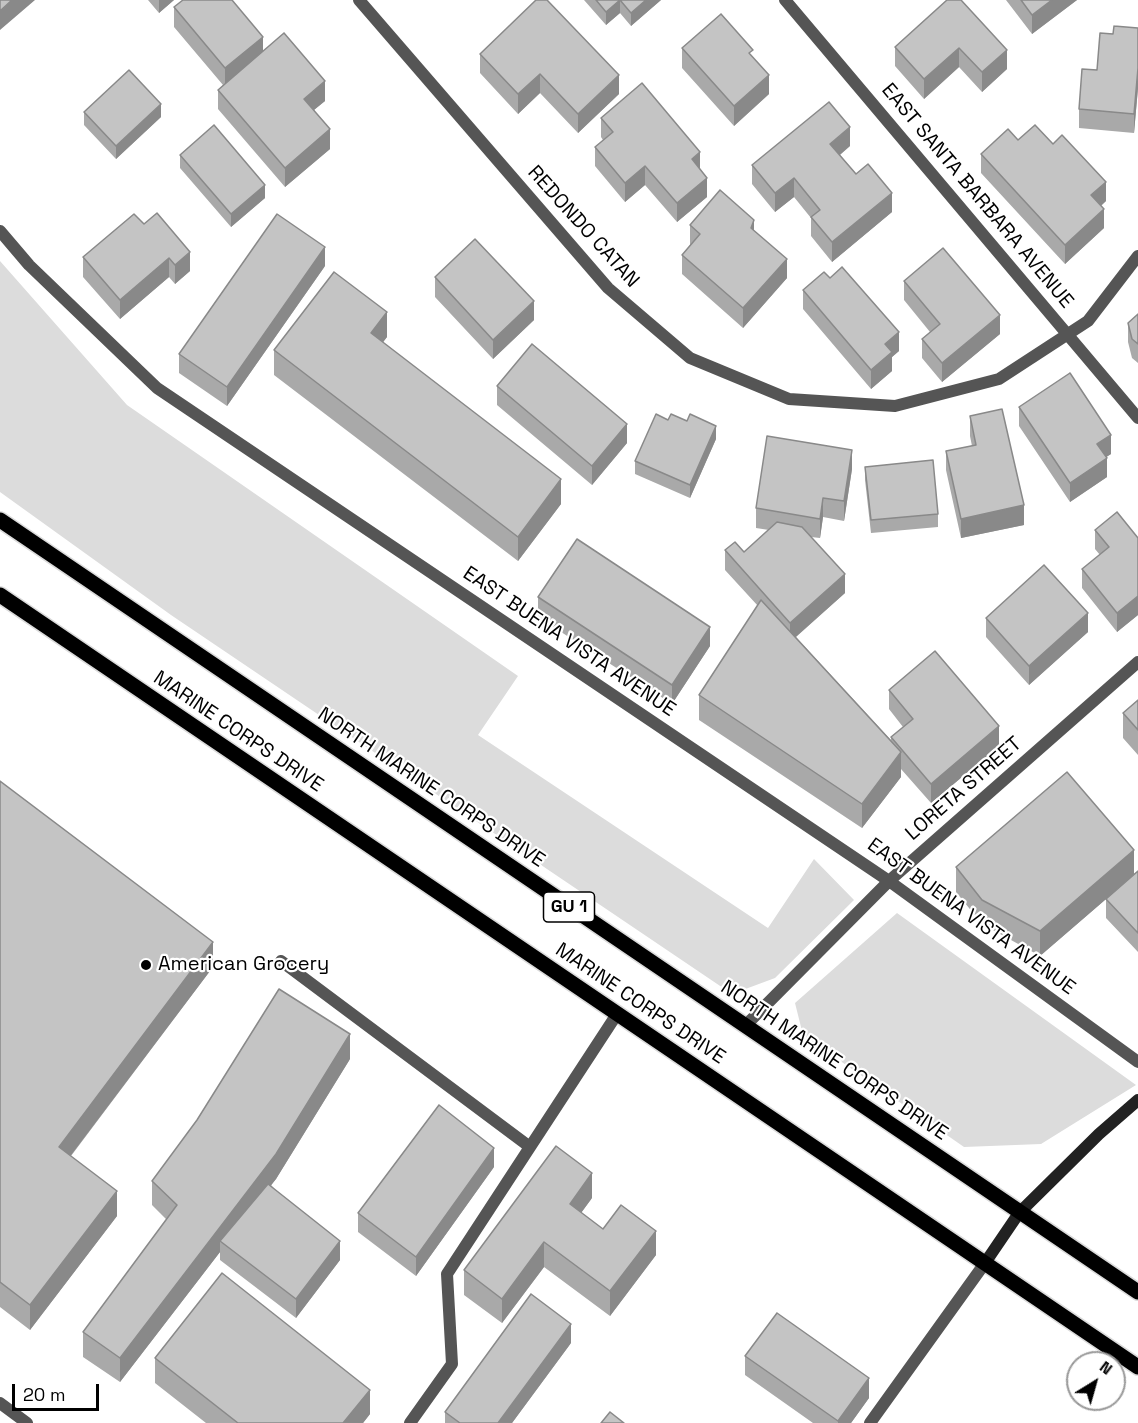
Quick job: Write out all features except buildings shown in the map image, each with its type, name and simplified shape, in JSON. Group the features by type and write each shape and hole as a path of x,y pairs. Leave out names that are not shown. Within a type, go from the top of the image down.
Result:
{"main road":[{"name":"NORTH MARINE CORPS DRIVE","path":"0,520 1138,1292"},
{"name":"MARINE CORPS DRIVE","path":"0,595 1138,1367"},
{"path":"985,1263 1019,1213 1091,1141 1138,1100"}],"street":[{"name":"REDONDO CATAN","path":"359,0 609,288 690,358 789,399 895,406 999,379 1088,321 1138,256"},
{"name":"EAST SANTA BARBARA AVENUE","path":"785,0 1138,418"},
{"name":"EAST BUENA VISTA AVENUE","path":"0,231 29,265 157,388 889,880 1138,1062"},
{"name":"LORETA STREET","path":"745,1026 889,880 1138,662"},
{"path":"281,961 530,1147"},
{"path":"410,1423 452,1364 447,1274 617,1014"},
{"path":"870,1423 985,1263"},
{"path":"0,1402 27,1423"}],"shaded area":[{"path":"0,261 127,405 518,676 478,735 768,928 814,859 854,900 775,978 732,994 171,615 0,492"},
{"path":"897,913 1136,1085 1041,1144 964,1147 803,1035 795,1003"}],"place":[{"name":"American Grocery","path":"146,965"}]}
